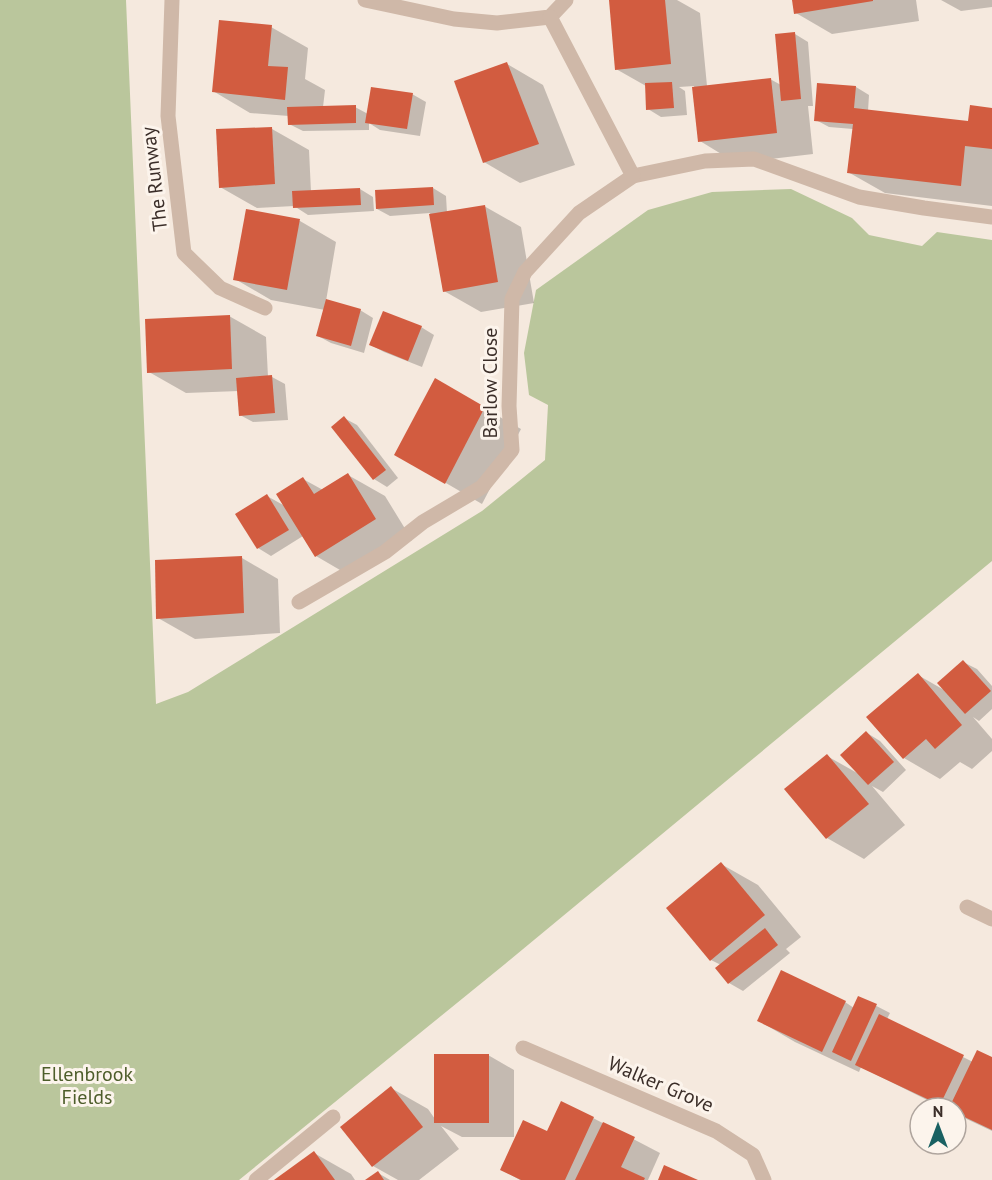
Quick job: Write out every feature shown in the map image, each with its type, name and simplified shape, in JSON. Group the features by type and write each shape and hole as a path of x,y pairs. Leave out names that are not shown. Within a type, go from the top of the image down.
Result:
{"street":[{"name":"The Runway","path":"172,0 168,117 184,253 220,288 265,308"},
{"path":"365,0 453,19 497,24 550,17 566,0"},
{"path":"550,17 633,176"},
{"name":"Barlow Close","path":"299,603 385,552 423,522 482,487 512,450 509,406 512,299 525,272 579,213 633,176 705,161 754,159 859,196 992,217"},
{"path":"967,907 992,919"},
{"name":"Walker Grove","path":"523,1048 716,1131 753,1155 764,1180"},
{"path":"256,1180 333,1117"}],"green space":[{"name":"Ellenbrook Fields","path":"0,0 126,0 156,704 188,692 482,511 545,460 548,405 529,395 524,353 536,290 648,210 712,192 791,189 852,218 869,235 922,246 937,232 992,240 992,561 505,964 239,1180 0,1180"}],"building":[{"path":"609,0 665,0 671,64 615,70"},
{"path":"792,0 873,0 873,1 794,14"},
{"path":"219,20 272,25 268,66 288,67 285,100 212,92"},
{"path":"795,32 801,99 781,101 775,34"},
{"path":"507,62 539,144 483,163 454,81"},
{"path":"771,78 777,133 698,142 692,87"},
{"path":"672,82 674,108 646,110 645,83"},
{"path":"817,83 856,86 854,108 968,121 970,105 992,108 992,149 965,146 961,186 847,173 853,124 814,121"},
{"path":"371,87 413,93 407,129 365,123"},
{"path":"356,105 356,123 288,125 287,107"},
{"path":"272,127 275,184 219,188 216,129"},
{"path":"433,187 434,205 376,209 375,190"},
{"path":"360,188 361,205 293,208 292,191"},
{"path":"485,205 498,282 443,292 429,214"},
{"path":"246,209 300,219 287,290 233,280"},
{"path":"326,299 361,309 351,346 316,336"},
{"path":"383,311 422,326 408,361 369,345"},
{"path":"230,315 232,369 147,373 145,319"},
{"path":"272,375 275,413 239,416 236,378"},
{"path":"435,378 485,407 445,484 394,455"},
{"path":"344,416 386,470 373,480 331,427"},
{"path":"348,473 376,519 315,557 276,494 303,477 314,494"},
{"path":"267,494 289,530 257,549 235,514"},
{"path":"242,556 244,613 156,619 155,560"},
{"path":"963,660 991,691 965,714 937,683"},
{"path":"918,673 962,725 935,749 926,739 903,759 866,717"},
{"path":"866,731 894,762 868,785 840,755"},
{"path":"827,754 869,804 826,839 784,789"},
{"path":"721,862 765,915 710,961 666,908"},
{"path":"765,928 778,945 728,984 715,968"},
{"path":"781,970 846,1001 822,1052 757,1021"},
{"path":"858,996 877,1004 851,1061 832,1052"},
{"path":"879,1014 964,1055 944,1096 921,1096 855,1065"},
{"path":"977,1050 992,1057 992,1130 968,1119 968,1096 955,1096"},
{"path":"434,1054 489,1054 489,1123 434,1123"},
{"path":"391,1086 423,1127 372,1167 340,1127"},
{"path":"561,1101 594,1117 565,1180 521,1180 500,1170 523,1120 547,1131"},
{"path":"603,1122 635,1137 621,1167 645,1178 644,1180 575,1180"},
{"path":"314,1151 335,1180 274,1180"},
{"path":"664,1165 698,1180 658,1180"},
{"path":"378,1171 384,1180 365,1180"}]}
